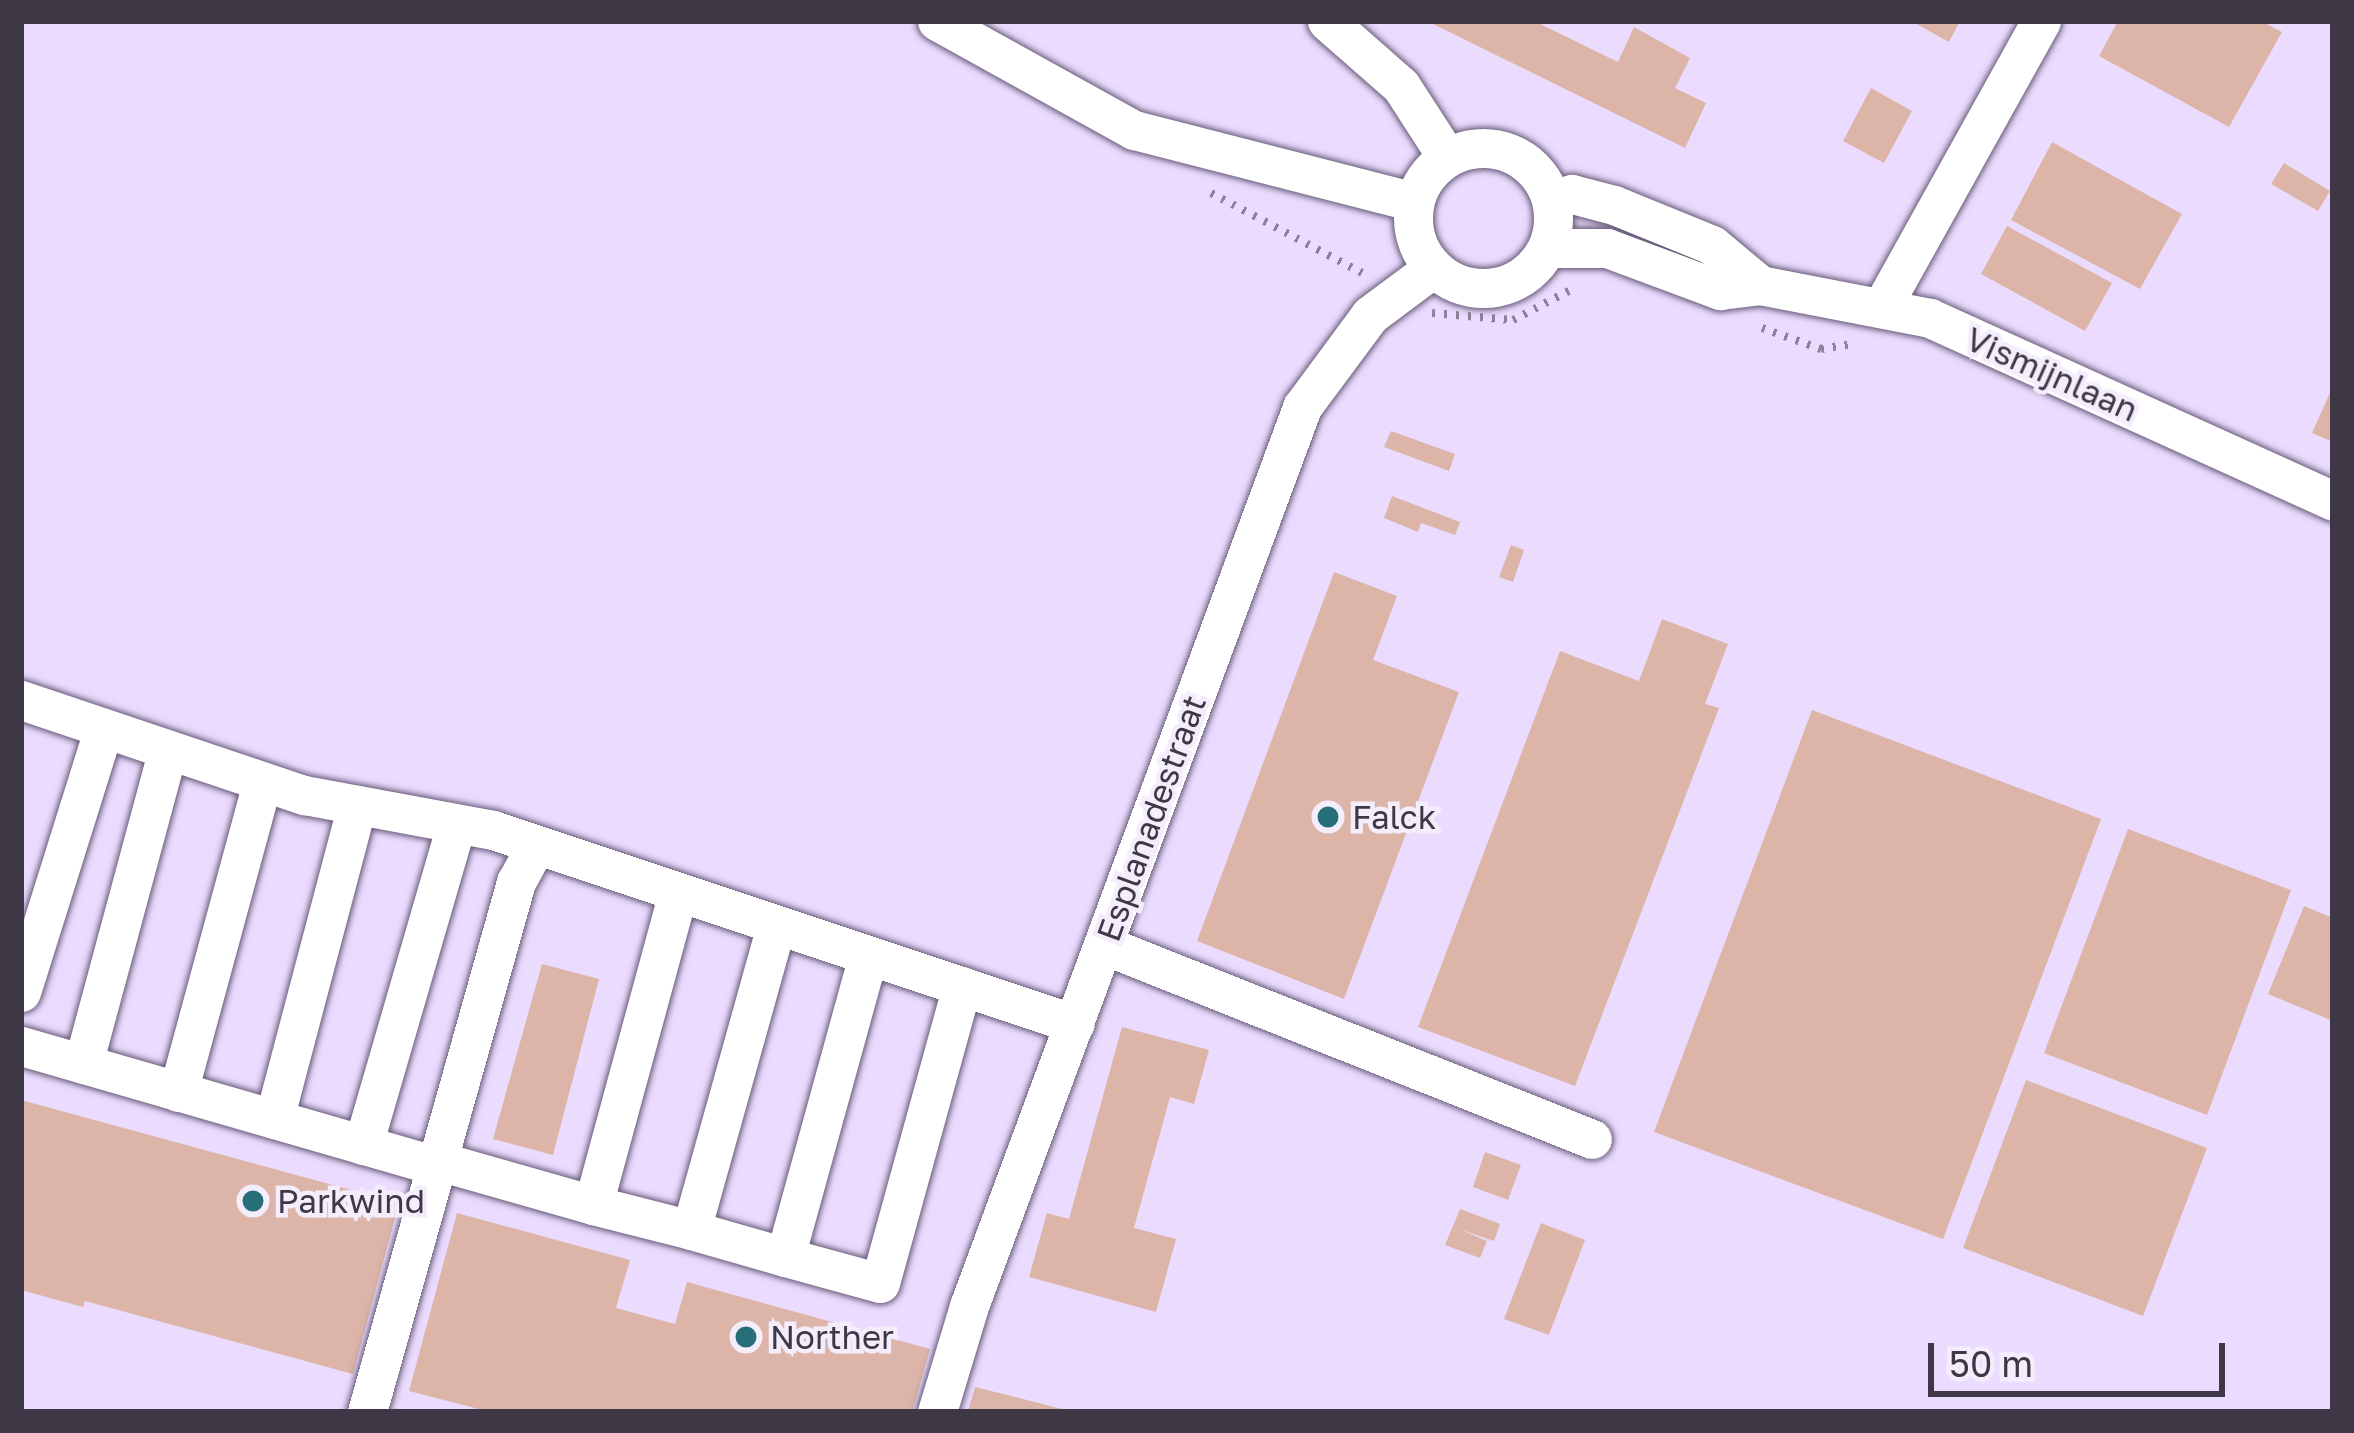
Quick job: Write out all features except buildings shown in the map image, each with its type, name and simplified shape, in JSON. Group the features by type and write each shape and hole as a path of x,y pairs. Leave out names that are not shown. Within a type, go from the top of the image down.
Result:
{"street":[{"path":"937,21 1134,130 1414,202"},
{"path":"1328,21 1401,86 1447,157"},
{"path":"1883,305 2041,21"},
{"path":"1472,148 1498,148 1522,158 1541,176 1552,200 1548,248 1526,274 1496,288 1462,286 1433,268 1414,238 1414,202 1421,184 1447,157 1472,148"},
{"path":"1552,200 1572,194 1673,229 1712,245 1760,285"},
{"name":"Vismijnlaan","path":"1548,248 1607,248 1720,290 1760,285 1883,305 1930,318 2333,501"},
{"name":"Esplanadestraat","path":"937,1412 969,1306 1302,407 1370,315 1433,268"},
{"path":"21,700 262,782 536,845 1076,1024"},
{"path":"21,992 103,730"},
{"path":"83,1064 167,752"},
{"path":"178,1092 262,782"},
{"path":"274,1119 357,805"},
{"path":"363,1144 456,824"},
{"path":"367,1412 516,882 536,845"},
{"path":"593,1204 678,892"},
{"path":"691,1230 776,925"},
{"path":"1104,945 1592,1139"},
{"path":"785,1257 868,956"},
{"path":"21,1046 880,1283 962,986"}],"path":[{"path":"1400,293 1440,317 1513,320 1592,279"},
{"path":"1755,325 1821,349 1862,342"}],"place":[{"name":"Falck","path":"1328,817"},
{"name":"Parkwind","path":"253,1201"},
{"name":"Norther","path":"746,1337"}]}
